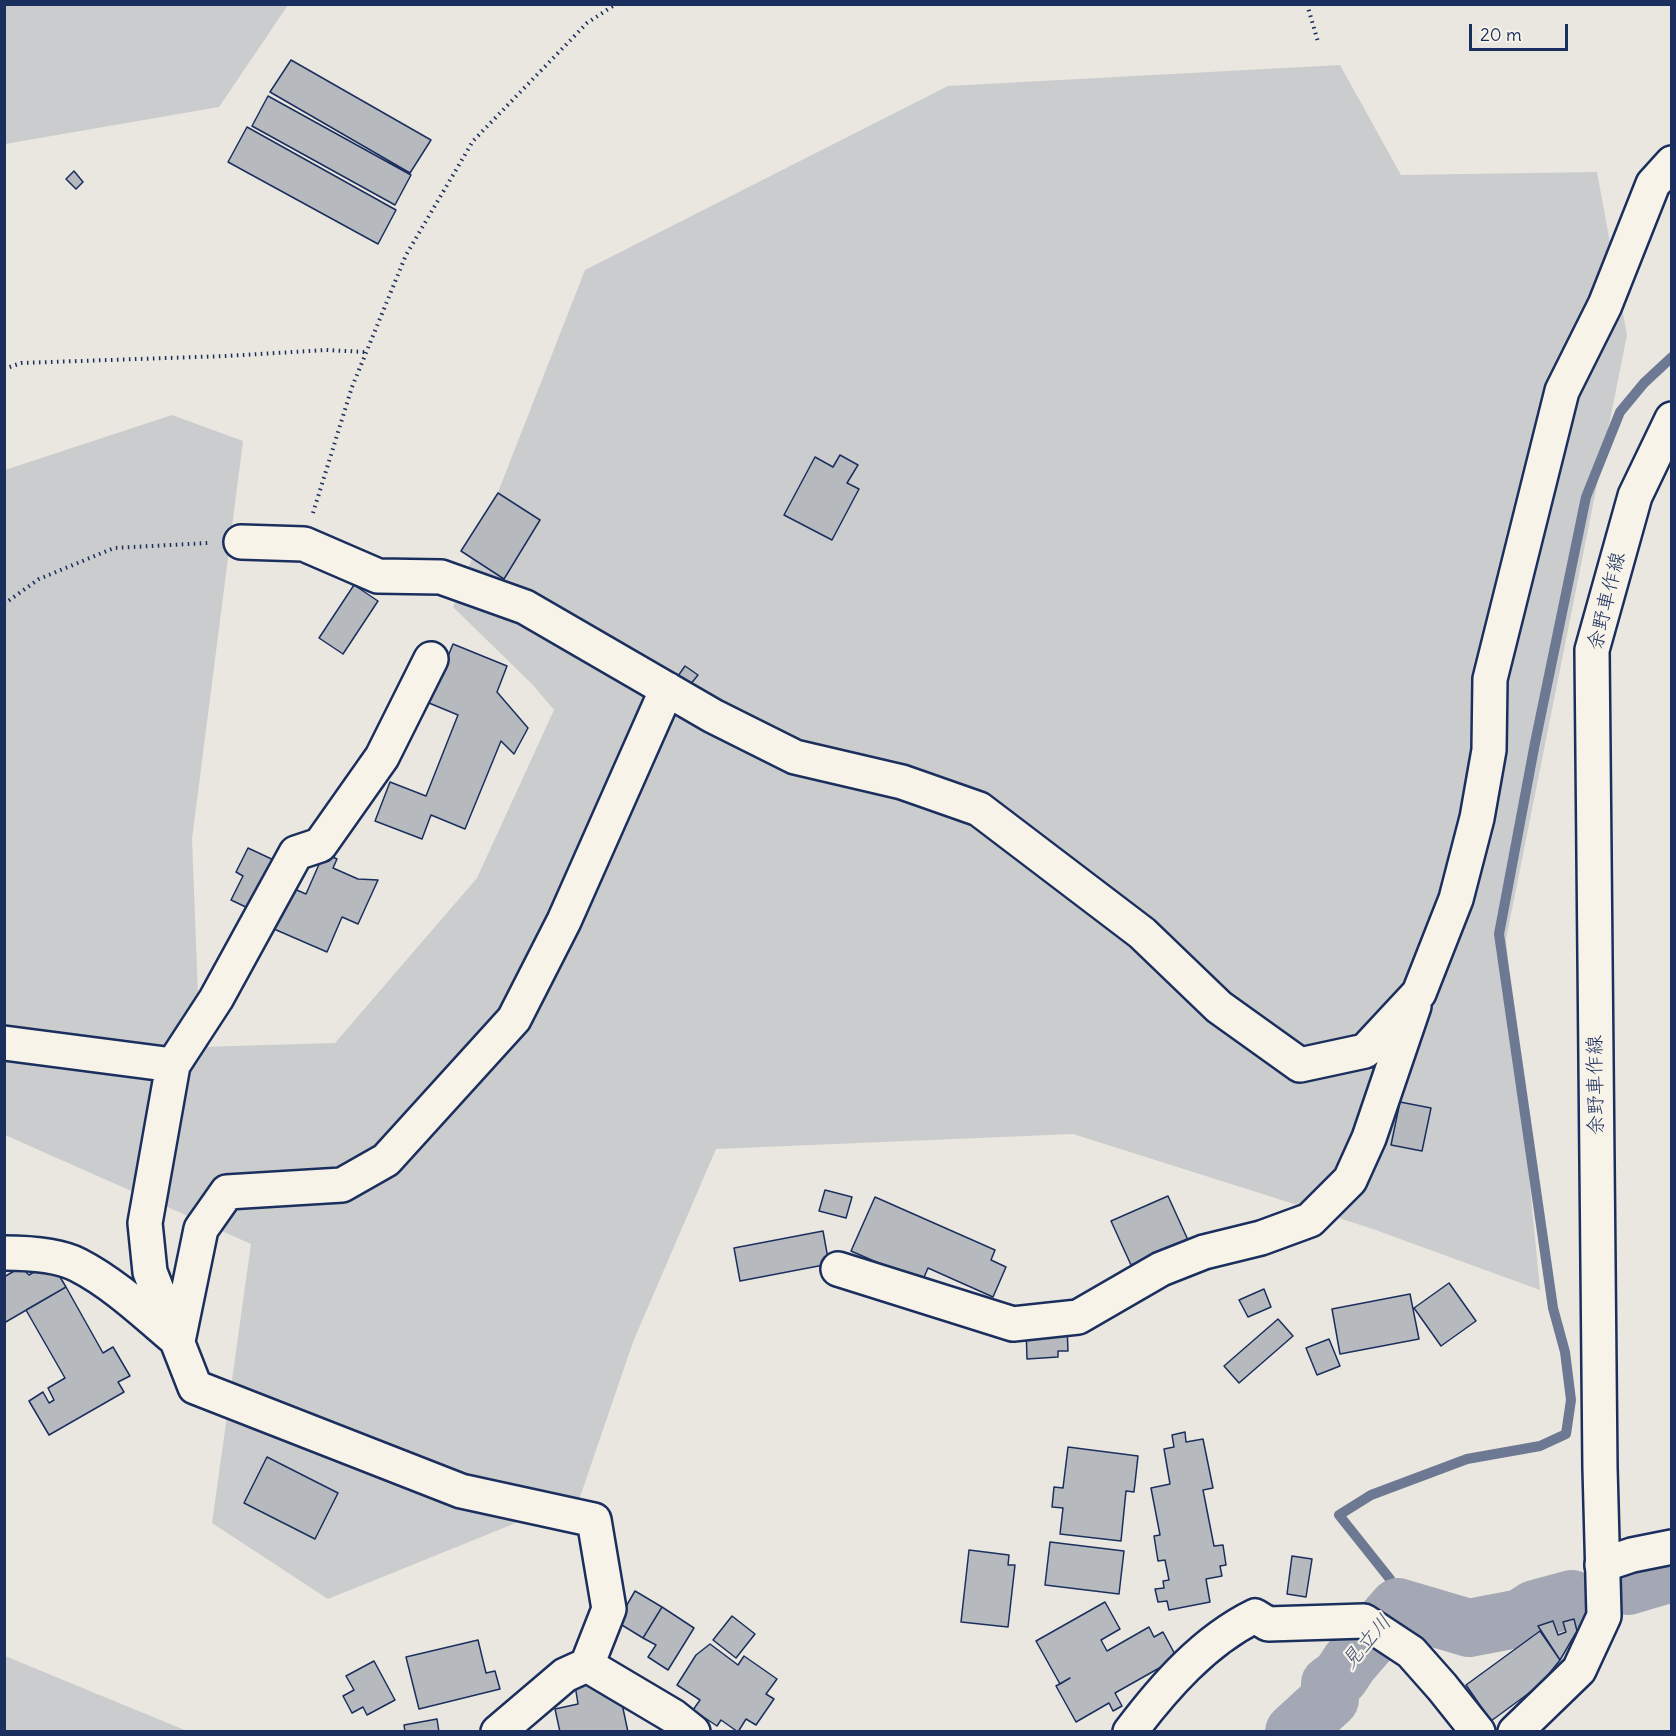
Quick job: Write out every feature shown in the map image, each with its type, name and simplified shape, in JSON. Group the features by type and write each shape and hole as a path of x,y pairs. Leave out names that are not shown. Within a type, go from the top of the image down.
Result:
{"street":[{"path":"838,1269 1013,1324 1078,1317 1161,1269 1204,1252 1261,1238 1310,1221 1350,1180 1369,1138 1419,993 1456,899 1477,818 1489,750 1490,679 1562,392 1605,305 1653,184 1671,163"},
{"name":"余野車作線","path":"1526,1728 1579,1670 1604,1616 1600,1468 1593,650 1635,496 1671,419"},
{"path":"241,542 304,544 378,576 441,577 525,607 713,716 795,757 902,782 979,809 1142,933 1219,1007 1300,1065 1365,1051 1419,993"},
{"path":"431,658 382,757 320,845 296,853 216,999 174,1065 145,1223 150,1272 195,1387 461,1491 594,1520 609,1609 587,1665 565,1675 498,1731"},
{"path":"178,1341 201,1229 227,1192 342,1185 386,1160 514,1019 564,921 668,689"},
{"path":"4,1043 174,1065"},
{"path":"4,1253 30,1253 76,1264 124,1295 178,1341"},
{"path":"1602,1565 1632,1555 1671,1547"},
{"path":"1130,1731 1184,1669 1231,1628 1255,1616 1268,1624 1377,1629 1411,1652 1478,1731"},
{"path":"587,1665 673,1716 693,1731"}],"path":[{"path":"304,544 352,387 406,255 473,141 587,23 616,4"},
{"path":"1307,4 1318,42"},
{"path":"4,369 21,363 326,350 366,352"},
{"path":"4,604 39,579 114,548 241,542"}],"shaded area":[{"path":"5,4 288,5 219,107 5,144"},
{"path":"1340,65 1401,175 1597,172 1627,335 1506,939 1540,1290 1370,1228 1073,1134 716,1149 633,1342 580,1497 328,1599 212,1523 251,1244 5,1135 5,470 172,415 243,441 192,839 200,1047 335,1043 477,878 554,710 533,685 453,607 585,270 948,86"},
{"path":"5,1656 187,1731 5,1731"}],"building":[{"path":"291,60 431,140 410,173 270,92"},
{"path":"268,96 411,175 395,205 252,126"},
{"path":"247,127 396,210 378,244 228,162"},
{"path":"74,171 83,182 76,189 66,179"},
{"path":"840,455 858,465 847,483 859,489 832,540 784,515 815,457 833,467"},
{"path":"498,493 540,520 504,579 461,551"},
{"path":"354,585 378,601 343,654 319,638"},
{"path":"453,644 507,666 497,692 528,728 514,754 501,741 465,829 431,815 422,839 375,821 390,782 426,796 458,715 429,703"},
{"path":"685,666 698,675 690,685 678,676"},
{"path":"248,848 278,862 250,909 231,900 243,876 236,872"},
{"path":"324,853 337,859 333,868 358,879 378,880 358,924 342,917 327,952 274,929 292,888 306,894"},
{"path":"1400,1102 1431,1108 1422,1151 1391,1145"},
{"path":"825,1190 852,1197 846,1218 819,1211"},
{"path":"1168,1196 1188,1240 1131,1265 1111,1221"},
{"path":"875,1197 995,1250 991,1260 1006,1267 993,1297 928,1268 922,1282 851,1251"},
{"path":"823,1231 829,1264 740,1281 734,1248"},
{"path":"51,1262 66,1287 4,1323 4,1277 21,1267 29,1275"},
{"path":"1449,1283 1476,1321 1441,1346 1414,1308"},
{"path":"66,1287 103,1353 113,1347 130,1376 118,1382 124,1392 49,1435 29,1401 43,1392 49,1403 54,1400 48,1388 65,1378 26,1310"},
{"path":"1264,1289 1271,1307 1248,1317 1239,1300"},
{"path":"1410,1294 1419,1339 1340,1354 1332,1309"},
{"path":"1278,1319 1293,1336 1239,1383 1224,1366"},
{"path":"1067,1326 1068,1351 1058,1351 1058,1357 1027,1359 1026,1327"},
{"path":"1329,1339 1340,1366 1317,1375 1306,1348"},
{"path":"1185,1432 1186,1442 1203,1439 1213,1488 1203,1490 1214,1546 1223,1545 1226,1565 1220,1566 1222,1576 1206,1579 1210,1602 1169,1610 1167,1601 1158,1602 1155,1589 1164,1588 1163,1581 1169,1580 1165,1560 1158,1561 1154,1536 1160,1535 1151,1488 1170,1484 1164,1449 1174,1447 1172,1435"},
{"path":"1068,1447 1138,1456 1134,1492 1126,1491 1121,1541 1060,1534 1063,1508 1052,1507 1054,1487 1063,1488"},
{"path":"267,1457 338,1493 315,1539 244,1503"},
{"path":"1050,1542 1124,1551 1119,1594 1045,1585"},
{"path":"969,1550 1009,1555 1008,1565 1015,1565 1008,1627 961,1622"},
{"path":"1292,1556 1312,1559 1306,1597 1287,1594"},
{"path":"635,1591 662,1607 643,1638 617,1622"},
{"path":"1105,1602 1120,1629 1101,1640 1107,1651 1149,1627 1154,1637 1163,1632 1177,1658 1115,1693 1122,1706 1113,1711 1109,1703 1076,1722 1056,1686 1060,1684 1036,1641"},
{"path":"662,1607 694,1628 668,1670 648,1657 656,1645 643,1638"},
{"path":"732,1616 755,1634 736,1658 713,1640"},
{"path":"1574,1619 1577,1631 1560,1660 1538,1626 1553,1621 1558,1635 1566,1632 1563,1622"},
{"path":"1540,1631 1560,1660 1540,1685 1491,1721 1466,1685"},
{"path":"478,1640 486,1673 495,1671 500,1689 419,1709 406,1657"},
{"path":"710,1644 738,1665 744,1656 777,1679 766,1694 774,1699 756,1725 746,1719 738,1732 721,1720 717,1726 693,1710 700,1700 677,1685 696,1655"},
{"path":"374,1661 395,1700 367,1715 363,1707 352,1713 343,1696 354,1690 346,1676"},
{"path":"599,1680 621,1699 628,1732 560,1732 555,1709 578,1704 575,1685"},
{"path":"437,1719 439,1732 405,1732 404,1725"}],"waterway":[{"path":"1398,1607 1398,1597 1390,1579 1339,1515 1371,1495 1467,1459 1540,1446 1566,1434 1571,1400 1565,1352 1553,1308 1499,934 1535,743 1586,497 1620,412 1644,383 1672,357"},
{"name":"見立川","path":"1628,1586 1672,1573"},
{"name":"見立川","path":"1294,1732 1330,1699 1330,1684 1340,1677 1350,1662 1398,1607 1469,1628 1521,1618 1535,1609 1572,1599"}]}
